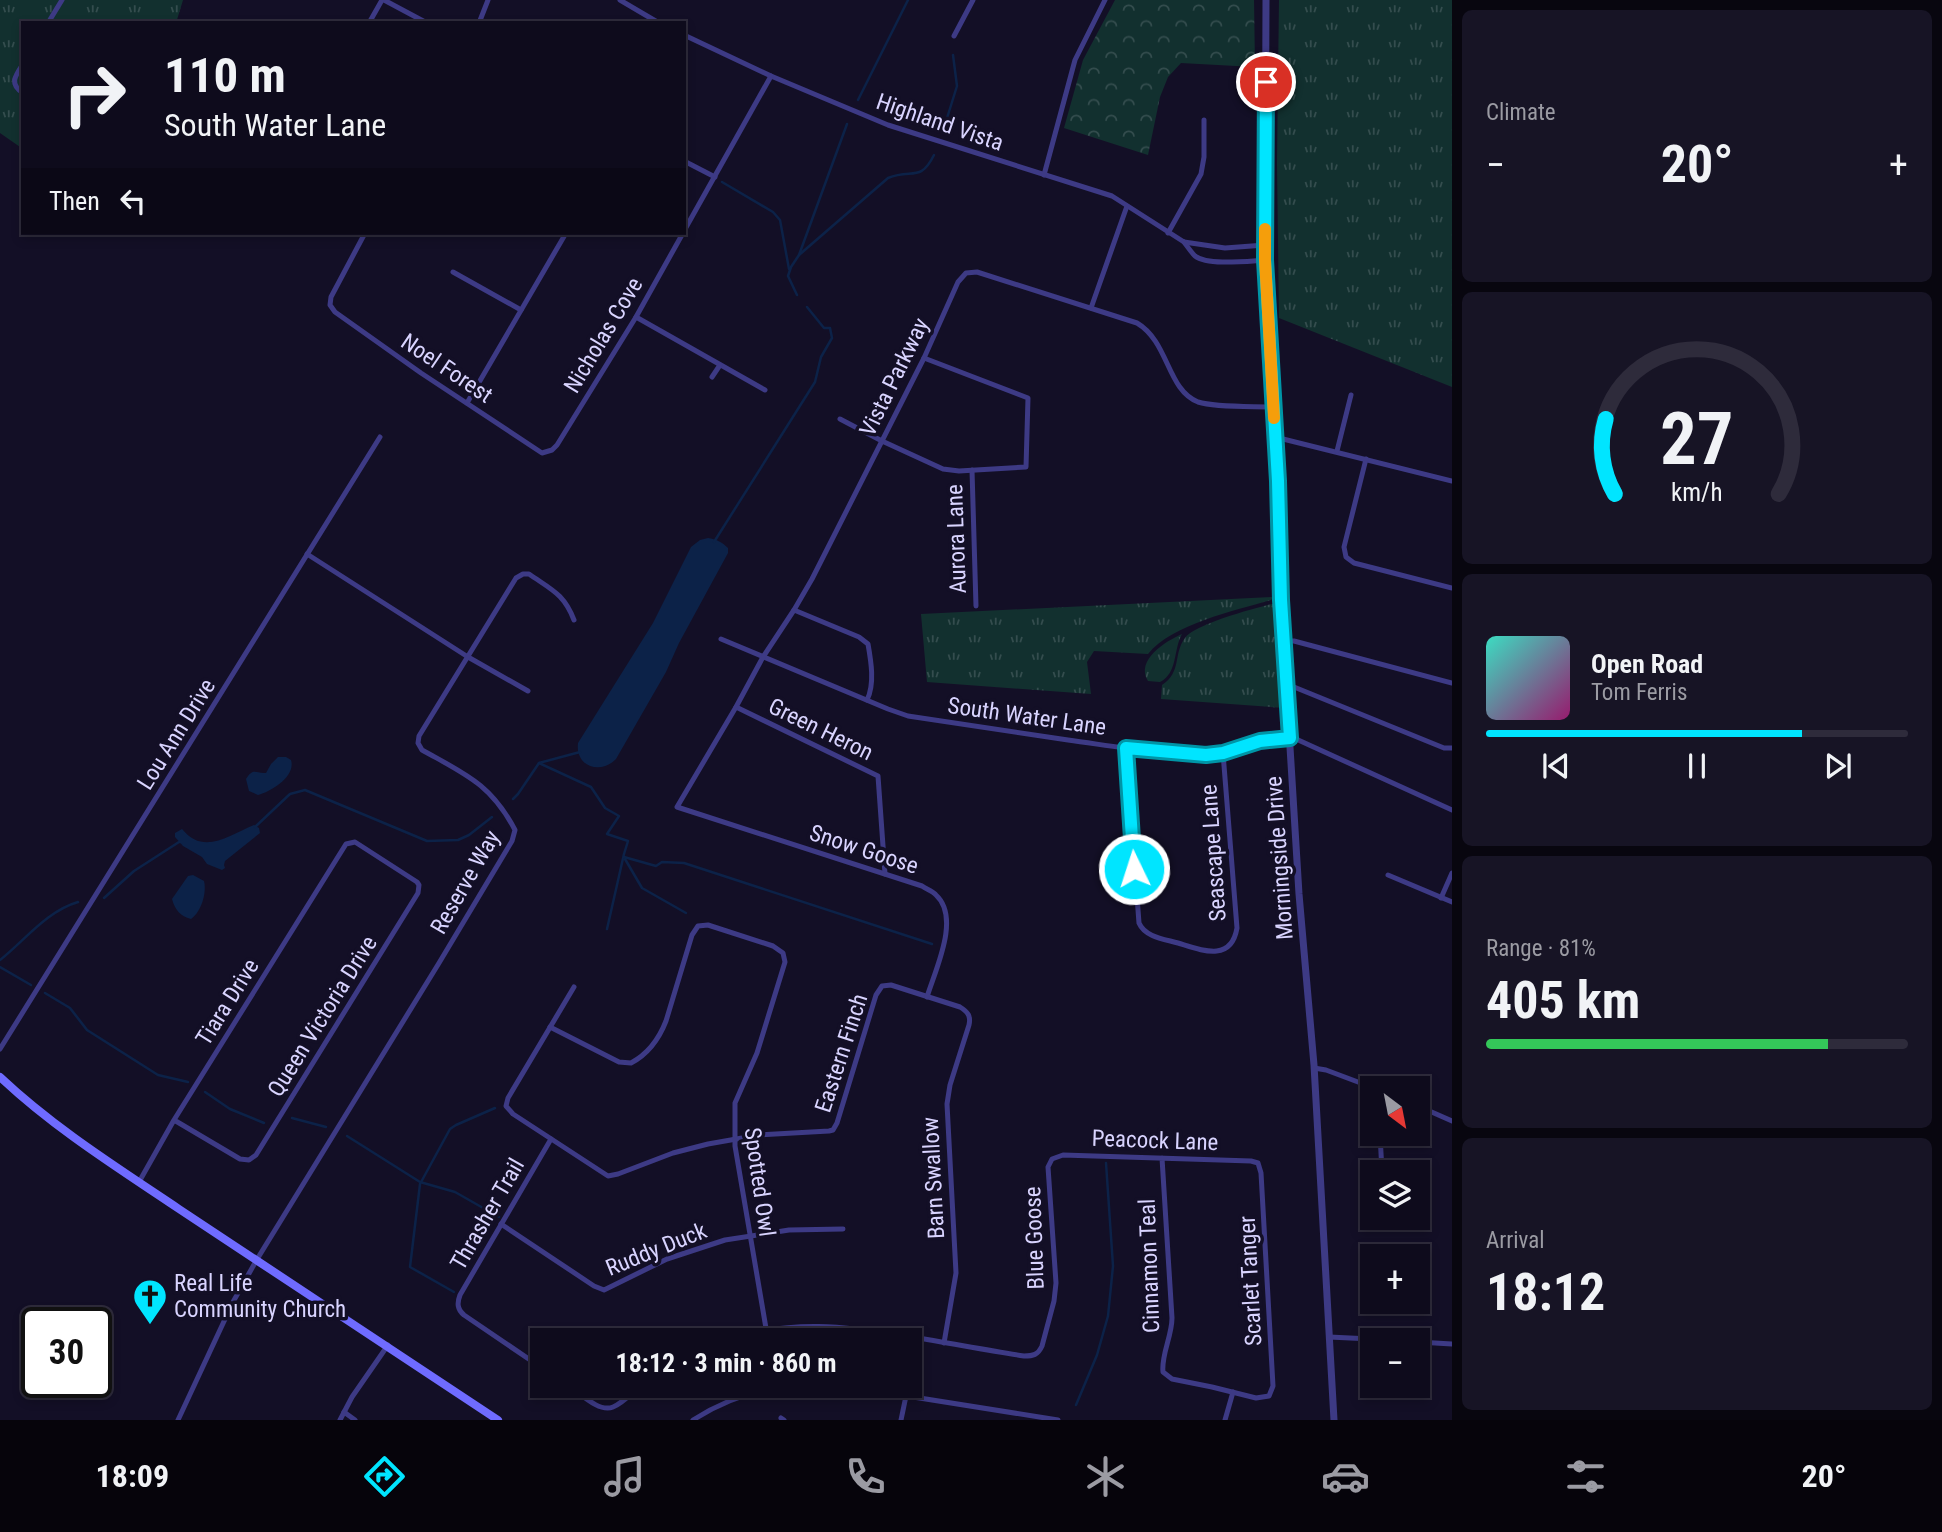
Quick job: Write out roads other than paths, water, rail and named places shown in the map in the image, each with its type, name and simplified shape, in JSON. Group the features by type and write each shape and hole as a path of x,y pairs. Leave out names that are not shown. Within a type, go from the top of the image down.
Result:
{"main road":[{"path":"0,1077 60,1128 498,1420"}],"street":[{"path":"49,21 62,0"},
{"path":"370,21 383,0 423,21"},
{"path":"480,21 488,0"},
{"path":"620,0 656,21"},
{"path":"954,36 973,0"},
{"path":"1044,175 1075,60 1104,0"},
{"name":"Morningside Drive","path":"1266,0 1265,260 1286,687 1299,894 1314,1068 1334,1420"},
{"name":"Highland Vista","path":"686,36 771,76 888,125 1112,196 1184,242 1225,248 1265,246"},
{"path":"21,67 14,79 14,84 21,92"},
{"name":"Nicholas Cove","path":"686,228 771,76"},
{"path":"1168,233 1201,174 1204,157 1203,120"},
{"path":"686,162 715,177"},
{"path":"1091,308 1127,206"},
{"name":"Noel Forest","path":"364,235 331,296 330,305 338,314 538,452 549,451"},
{"path":"467,403 565,235"},
{"name":"Nicholas Cove","path":"549,451 557,445 636,317 682,235"},
{"name":"Highland Vista","path":"1184,242 1196,257 1207,260 1265,260"},
{"path":"453,272 521,310"},
{"name":"Vista Parkway","path":"677,807 763,657 794,610 924,358 958,282 966,273 977,272 1137,323 1157,342 1183,392 1197,401 1216,405 1274,407"},
{"path":"636,317 765,390"},
{"path":"839,419 950,471 1026,467 1028,398 924,358"},
{"path":"712,377 720,365"},
{"path":"1337,451 1351,395"},
{"name":"Lou Ann Drive","path":"0,1049 380,437"},
{"path":"1275,437 1452,481"},
{"path":"1366,459 1344,547 1346,557 1354,563 1452,588"},
{"name":"Aurora Lane","path":"972,470 976,606"},
{"path":"307,554 468,657 527,691"},
{"name":"Reserve Way","path":"256,1261 512,841 515,830 483,786 422,750 418,743 419,736 516,578 529,574 563,598 574,620"},
{"path":"794,610 859,637 868,644 872,682 867,700"},
{"name":"South Water Lane","path":"721,639 908,716 1126,748 1199,755 1223,753 1260,741 1290,738 1302,741 1452,810"},
{"path":"1284,641 1294,641 1452,683"},
{"path":"1286,687 1294,687 1444,748 1452,748"},
{"name":"Green Heron","path":"736,707 878,776 885,874"},
{"name":"Seascape Lane","path":"1126,748 1141,928 1152,935 1203,951 1216,951 1226,947 1234,939 1237,928 1223,753"},
{"name":"Snow Goose","path":"677,807 922,886 937,895 944,907 948,925 927,997"},
{"name":"Queen Victoria Drive","path":"174,1120 240,1159 249,1160 256,1155 419,890 419,885 413,879 355,842 349,842"},
{"name":"Tiara Drive","path":"139,1182 174,1120 344,846 349,842"},
{"path":"1441,898 1452,873"},
{"path":"1388,875 1452,902"},
{"name":"Spotted Owl","path":"550,1027 623,1064 636,1060 655,1042 663,1029 691,935 698,926 708,925 773,946 783,953 785,962 760,1043 735,1104 734,1139 766,1328"},
{"name":"Eastern Finch","path":"734,1139 833,1130 876,995 882,986 891,985 927,997"},
{"path":"574,987 508,1098 506,1106 510,1112 610,1176 681,1151 734,1139"},
{"name":"Barn Swallow","path":"927,997 960,1007 969,1014 969,1025 950,1085 947,1104 956,1273 944,1343"},
{"path":"1314,1068 1360,1083"},
{"path":"1430,1111 1452,1121"},
{"name":"Thrasher Trail","path":"530,1360 464,1315 458,1307 460,1294 551,1139"},
{"name":"Peacock Lane","path":"1052,1158 1063,1155 1258,1163"},
{"name":"Blue Goose","path":"944,1343 1024,1356 1035,1354 1042,1346 1056,1283 1048,1167 1052,1158"},
{"name":"Cinnamon Teal","path":"1162,1158 1172,1311 1172,1324 1162,1363 1163,1372 1172,1379 1233,1392"},
{"name":"Scarlet Tanger","path":"1233,1392 1260,1398 1269,1396 1273,1386 1261,1173 1258,1163"},
{"name":"Ruddy Duck","path":"502,1224 604,1290 692,1249 749,1235 789,1230 843,1229"},
{"path":"178,1420 233,1302 256,1261"},
{"path":"782,1328 825,1325 855,1328"},
{"path":"1329,1337 1360,1338"},
{"path":"922,1339 944,1343"},
{"path":"1430,1343 1452,1344"},
{"path":"340,1420 359,1386 388,1345"},
{"path":"1225,1420 1233,1392"},
{"path":"587,1398 608,1408 616,1406 626,1398"},
{"path":"693,1420 738,1398"},
{"path":"901,1420 906,1398"},
{"path":"919,1398 1058,1420"},
{"path":"344,1412 355,1420"}],"water":[{"path":"708,538 723,544 728,548 728,553 666,672 616,759 603,767 590,766 581,758 578,743 653,623 691,547"},
{"path":"278,757 291,760 292,766 286,777 264,793 258,795 249,791 246,779 249,775 253,772 266,773"},
{"path":"254,825 259,828 260,833 225,861 225,868 222,870 207,864 202,857 183,846 175,837 175,833 182,829 199,841 217,841"},
{"path":"193,875 204,881 205,891 200,907 191,919 178,912 172,899 188,876"}],"waterway":[{"path":"858,100 908,0"},
{"path":"943,131 957,86 953,55"},
{"path":"799,255 847,124"},
{"path":"797,295 788,276 799,255 888,178 920,172 934,155"},
{"path":"722,182 773,212 780,220 789,269"},
{"path":"714,542 815,382 821,357 832,338 830,328 824,328 807,307"},
{"path":"539,763 580,752"},
{"path":"513,799 539,763 591,787 605,808 619,816 607,834 628,841 607,929"},
{"path":"255,827 290,794 305,790 427,841 458,840 492,817"},
{"path":"104,898 134,871 182,842"},
{"path":"624,857 656,866 662,862 684,863 932,944"},
{"path":"625,859 642,888 686,913"},
{"path":"0,960 46,919 78,902"},
{"path":"0,967 31,985"},
{"path":"45,993 70,1008 87,1030 158,1075 188,1082"},
{"path":"205,1092 230,1109 264,1123"},
{"path":"454,1292 410,1267 420,1184 450,1129 495,1108"},
{"path":"292,1118 326,1127"},
{"path":"347,1136 420,1182 455,1192 499,1217"},
{"path":"1076,1405 1097,1355 1108,1316 1113,1266 1106,1163"}],"place":[{"name":"Real Life Community Church","path":"150,1326"}]}
